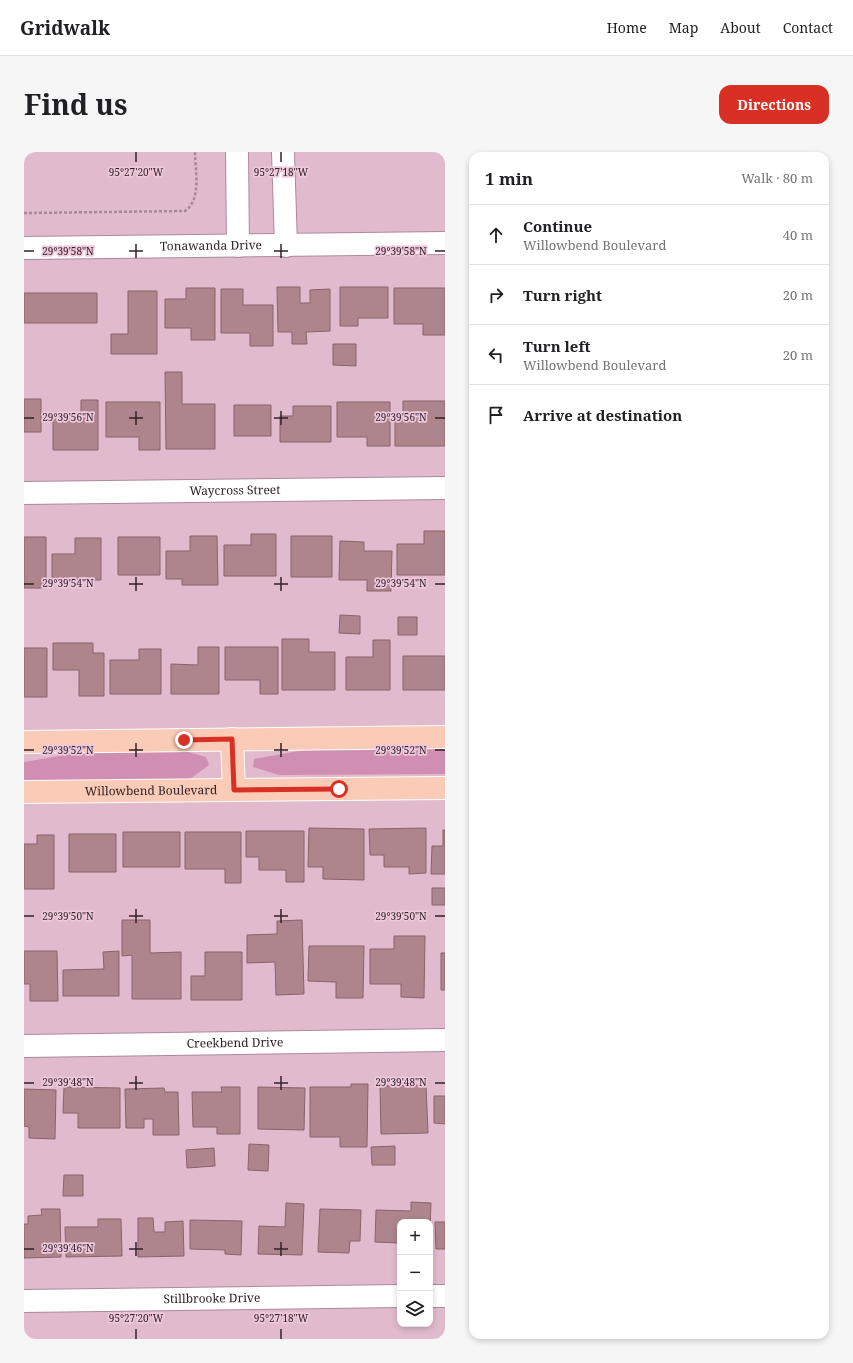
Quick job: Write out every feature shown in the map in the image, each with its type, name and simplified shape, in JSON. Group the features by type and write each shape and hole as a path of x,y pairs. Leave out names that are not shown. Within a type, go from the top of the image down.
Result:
{"main road":[{"path":"24,742 445,736"},
{"path":"232,739 234,790"},
{"path":"24,748 57,741"},
{"name":"Willowbend Boulevard","path":"24,792 445,788"}],"street":[{"path":"237,152 238,246"},
{"path":"283,152 286,246"},
{"name":"Tonawanda Drive","path":"24,248 445,243"},
{"name":"Waycross Street","path":"24,494 445,488"},
{"name":"Creekbend Drive","path":"24,1046 445,1040"},
{"name":"Stillbrooke Drive","path":"24,1301 397,1296"},
{"path":"433,1296 445,1296"}],"path":[{"path":"24,213 185,211 191,207 196,192 195,152"}],"shaded area":[{"path":"445,747 445,774 279,775 253,767 254,759 310,749"},
{"path":"178,749 206,757 209,765 190,779 24,782 24,762 88,751"}],"building":[{"path":"277,287 300,287 300,303 310,303 310,290 330,289 330,331 306,332 307,344 292,344 292,332 278,332"},
{"path":"340,287 388,287 388,318 358,318 358,326 340,326"},
{"path":"186,288 215,288 215,340 191,340 191,328 165,328 165,299 186,299"},
{"path":"394,288 445,288 445,335 423,335 423,324 394,324"},
{"path":"221,289 243,289 243,305 273,305 273,346 250,346 250,333 221,333"},
{"path":"128,291 157,291 157,354 111,354 111,334 128,334"},
{"path":"24,293 97,293 97,323 24,323"},
{"path":"333,344 356,344 356,366 333,365"},
{"path":"165,372 182,372 182,404 215,404 215,449 166,449"},
{"path":"24,399 41,399 41,432 24,432"},
{"path":"81,400 98,400 98,450 53,450 53,414 81,414"},
{"path":"403,401 445,401 445,446 395,446 395,418 403,418"},
{"path":"106,402 160,402 160,450 139,450 139,437 106,437"},
{"path":"337,402 390,402 390,446 367,446 367,437 337,437"},
{"path":"234,405 271,405 271,436 234,436"},
{"path":"293,406 331,406 331,442 280,442 280,416 293,416"},
{"path":"424,531 445,531 445,575 397,575 397,544 424,544"},
{"path":"251,534 276,534 276,576 224,576 224,545 251,545"},
{"path":"190,536 217,536 218,585 182,585 182,579 166,579 166,551 190,551"},
{"path":"291,536 332,536 332,577 291,577"},
{"path":"24,537 46,537 46,588 24,588"},
{"path":"118,537 160,537 160,575 118,575"},
{"path":"75,538 101,538 101,580 52,580 52,554 75,554"},
{"path":"340,541 364,542 364,551 392,551 391,591 367,591 367,580 339,580"},
{"path":"340,615 360,616 360,634 339,633"},
{"path":"398,617 417,617 417,635 398,635"},
{"path":"282,639 309,639 309,652 335,652 335,690 282,690"},
{"path":"373,640 390,640 390,690 346,690 346,657 373,657"},
{"path":"53,643 93,643 93,653 104,653 104,696 79,696 79,670 53,670"},
{"path":"198,647 219,647 219,694 171,694 171,664 198,665"},
{"path":"225,647 278,647 278,694 260,694 260,680 225,680"},
{"path":"24,648 47,648 47,697 24,697"},
{"path":"139,649 161,649 161,694 110,694 110,660 139,660"},
{"path":"403,656 445,656 445,690 403,690"},
{"path":"309,828 364,829 364,880 323,879 323,867 308,867"},
{"path":"426,828 426,873 409,874 409,867 384,867 384,855 370,855 369,829"},
{"path":"443,830 445,830 445,874 431,874 432,846 443,846"},
{"path":"246,831 304,831 304,882 286,882 286,870 259,870 259,857 246,857"},
{"path":"123,832 180,832 180,867 123,867"},
{"path":"185,832 241,832 241,883 225,883 225,869 185,869"},
{"path":"69,834 116,834 116,872 69,872"},
{"path":"37,835 54,835 54,889 24,889 24,844 37,844"},
{"path":"432,888 445,888 445,905 432,905"},
{"path":"122,920 150,920 150,953 181,952 181,999 132,999 132,955 122,956"},
{"path":"302,920 304,994 276,995 275,962 247,963 247,935 277,934 277,921"},
{"path":"394,936 425,936 424,998 401,997 401,984 370,984 370,949 394,949"},
{"path":"309,946 364,946 363,998 336,998 336,982 308,981"},
{"path":"24,951 57,951 58,1001 30,1001 30,984 24,984"},
{"path":"119,951 119,996 63,996 63,970 104,969 103,952"},
{"path":"205,952 242,952 242,1000 191,1000 191,976 205,976"},
{"path":"441,953 445,953 445,990 441,990"},
{"path":"351,1084 368,1084 367,1147 340,1147 340,1137 310,1137 310,1087 351,1087"},
{"path":"426,1085 428,1133 381,1134 380,1086"},
{"path":"64,1087 120,1088 120,1128 78,1128 78,1113 63,1113"},
{"path":"221,1087 240,1087 240,1134 217,1134 217,1127 193,1127 192,1092 222,1092"},
{"path":"258,1087 305,1088 304,1130 258,1129"},
{"path":"164,1088 165,1092 178,1092 179,1135 153,1135 153,1119 144,1119 144,1128 126,1128 125,1089"},
{"path":"24,1089 56,1090 55,1139 29,1138 29,1127 24,1126"},
{"path":"434,1096 445,1096 445,1124 434,1123"},
{"path":"249,1144 269,1145 268,1171 248,1170"},
{"path":"395,1146 395,1165 372,1165 371,1147"},
{"path":"214,1148 215,1166 187,1168 186,1150"},
{"path":"64,1175 83,1175 83,1196 63,1196"},
{"path":"411,1202 431,1203 430,1219 397,1219 397,1243 375,1242 376,1210 411,1211"},
{"path":"286,1203 304,1204 302,1255 258,1254 259,1226 285,1227"},
{"path":"41,1209 60,1209 61,1257 24,1258 24,1224 28,1224 28,1216 42,1215"},
{"path":"320,1209 361,1210 360,1241 350,1241 349,1253 318,1252"},
{"path":"138,1218 153,1218 154,1232 165,1232 165,1222 183,1221 184,1256 138,1257"},
{"path":"98,1219 121,1219 122,1256 66,1257 65,1227 98,1227"},
{"path":"190,1220 242,1221 241,1255 225,1254 225,1250 190,1249"},
{"path":"435,1222 445,1222 445,1249 436,1249"}],"route":[{"path":"184,740 232,739 234,790 339,789"}]}
